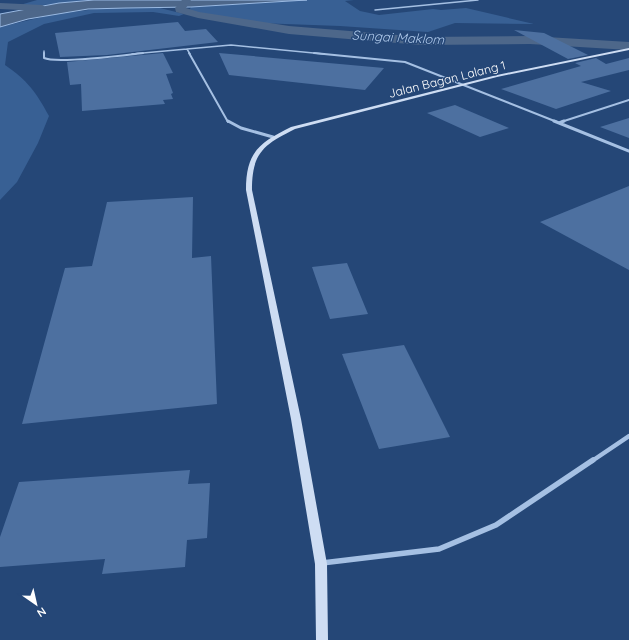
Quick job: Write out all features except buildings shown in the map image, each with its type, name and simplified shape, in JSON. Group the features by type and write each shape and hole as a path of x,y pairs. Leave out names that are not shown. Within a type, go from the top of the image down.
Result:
{"main road":[{"name":"Jalan Bagan Lalang 1","path":"322,640 321,564 296,419 249,190 249,167 260,147 273,137 293,128 461,85 628,49"}],"street":[{"path":"375,10 478,0"},
{"path":"44,51 46,59 54,61 243,45 405,62 629,151"},
{"path":"187,49 228,122 240,128 273,137"},
{"path":"559,124 629,100"},
{"path":"321,564 439,549 496,525 629,436"}],"shaded area":[{"path":"37,0 94,0 38,5 20,5"},
{"path":"94,0 307,0 191,7 88,9 28,19 0,27 0,14 59,3"},
{"path":"307,0 354,0 345,1 360,11 379,15 433,9 441,10 466,8 534,24 455,23 428,32 340,26 258,23 189,11 191,7"},
{"path":"105,8 160,8 184,14 179,16 153,12 94,13 44,24 8,42 5,65 26,82 40,100 49,116 38,143 17,182 0,200 0,27 55,14"}],"waterway":[{"name":"Sungai Maklom","path":"187,1 180,8 180,10 198,15 289,30 422,41 530,40 629,46"},
{"path":"0,6 42,8"}]}
